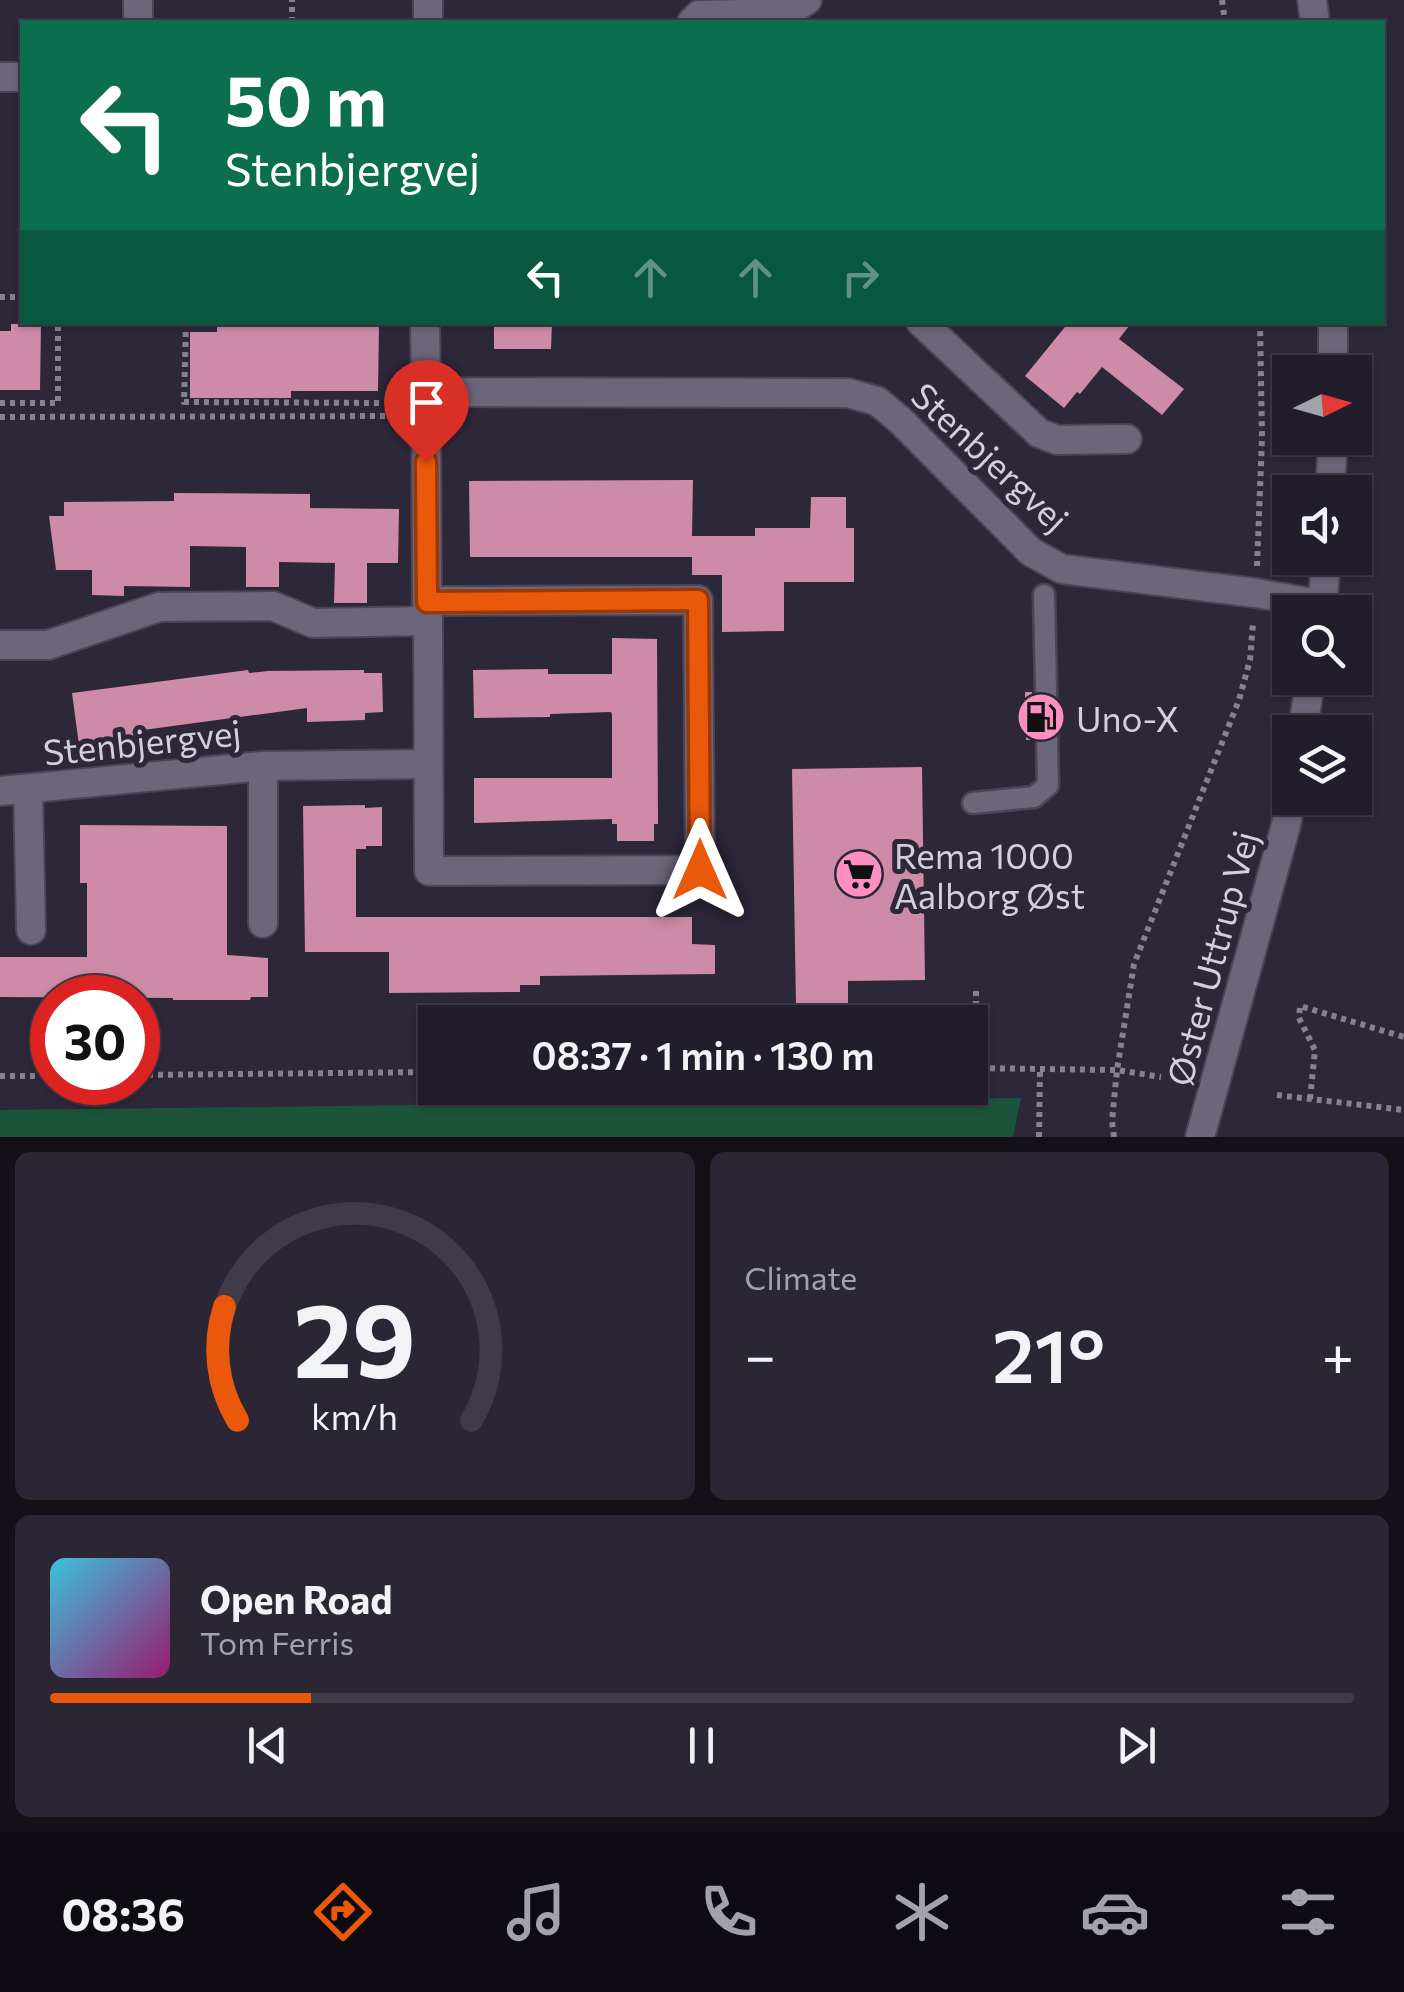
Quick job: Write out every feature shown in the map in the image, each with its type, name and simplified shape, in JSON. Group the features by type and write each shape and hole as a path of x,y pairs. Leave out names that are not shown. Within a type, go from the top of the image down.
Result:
{"street":[{"path":"694,20 699,15 787,13 808,0"},
{"path":"0,645 48,645 158,607 273,606 313,623 427,612 698,600 700,870 429,871 427,612 426,392 425,325"},
{"name":"Stenbjergvej","path":"924,325 1039,433 1057,440 1127,439"},
{"path":"1333,325 1334,355"},
{"name":"Stenbjergvej","path":"426,392 848,393 877,402 1032,552 1062,569 1272,598"},
{"name":"Stenbjergvej","path":"30,930 14,790 263,766 428,764"},
{"name":"Stenbjergvej","path":"263,766 263,923"},
{"name":"Øster Uttrup Vej","path":"1200,1137 1288,815"}],"lane":[{"path":"973,802 1034,797 1048,785 1044,595"}],"path":[{"path":"0,403 58,403 58,325"},
{"path":"186,325 184,402 382,403"},
{"path":"1114,1137 1117,1070 1134,964 1238,700 1250,660 1262,438 1260,325"},
{"path":"0,417 396,417 426,392"},
{"path":"976,990 976,1005"},
{"path":"1310,1099 1314,1050 1298,1018 1300,1006 1404,1037"},
{"path":"988,1069 1117,1070 1161,1077"},
{"path":"1039,1137 1040,1070"},
{"path":"160,1075 418,1072"},
{"path":"0,1076 30,1076"},
{"path":"1277,1095 1404,1110"}],"green space":[{"path":"988,1098 1021,1098 1013,1137 0,1137 0,1110 988,1105"}],"building":[{"path":"11,324 41,325 40,390 0,390 0,331 11,331"},
{"path":"217,325 379,325 378,391 291,391 291,398 190,398 190,332 217,332"},
{"path":"494,325 552,325 551,349 494,349"},
{"path":"1067,325 1130,325 1119,339 1184,389 1162,415 1102,367 1064,408 1025,376"},
{"path":"693,480 692,536 755,536 755,528 810,528 811,497 846,497 846,528 854,528 854,582 784,582 784,631 722,632 722,575 692,575 692,557 470,557 469,481"},
{"path":"174,493 310,494 310,508 399,509 398,563 367,563 367,603 334,603 335,563 279,562 279,587 246,587 246,547 190,546 190,587 124,586 124,596 92,595 92,570 56,570 49,516 64,516 64,502 174,501"},
{"path":"612,638 657,639 658,824 654,824 654,841 617,841 617,824 612,824 612,819 474,823 474,778 612,778 612,714 474,718 473,670 548,669 548,674 612,674"},
{"path":"248,670 382,673 383,712 365,713 365,720 307,722 307,708 136,731 136,738 79,745 72,693"},
{"path":"1025,692 1032,692 1033,740 1026,740"},
{"name":"Rema 1000 Aalborg Øst","path":"922,767 925,980 848,981 848,1005 796,1005 792,769"},
{"path":"303,806 382,807 382,846 356,849 356,917 692,917 692,944 715,945 715,974 540,976 540,985 520,985 520,992 389,993 389,952 305,952"},
{"path":"80,825 227,826 227,955 268,958 268,997 160,998 160,975 30,975 30,997 0,997 0,957 87,957 87,883 80,883"}],"place":[{"name":"Uno-X","path":"1041,717"},
{"name":"Rema 1000 Aalborg Øst","path":"859,874"}],"route":[{"path":"426,462 427,602 698,600 700,870"}]}
